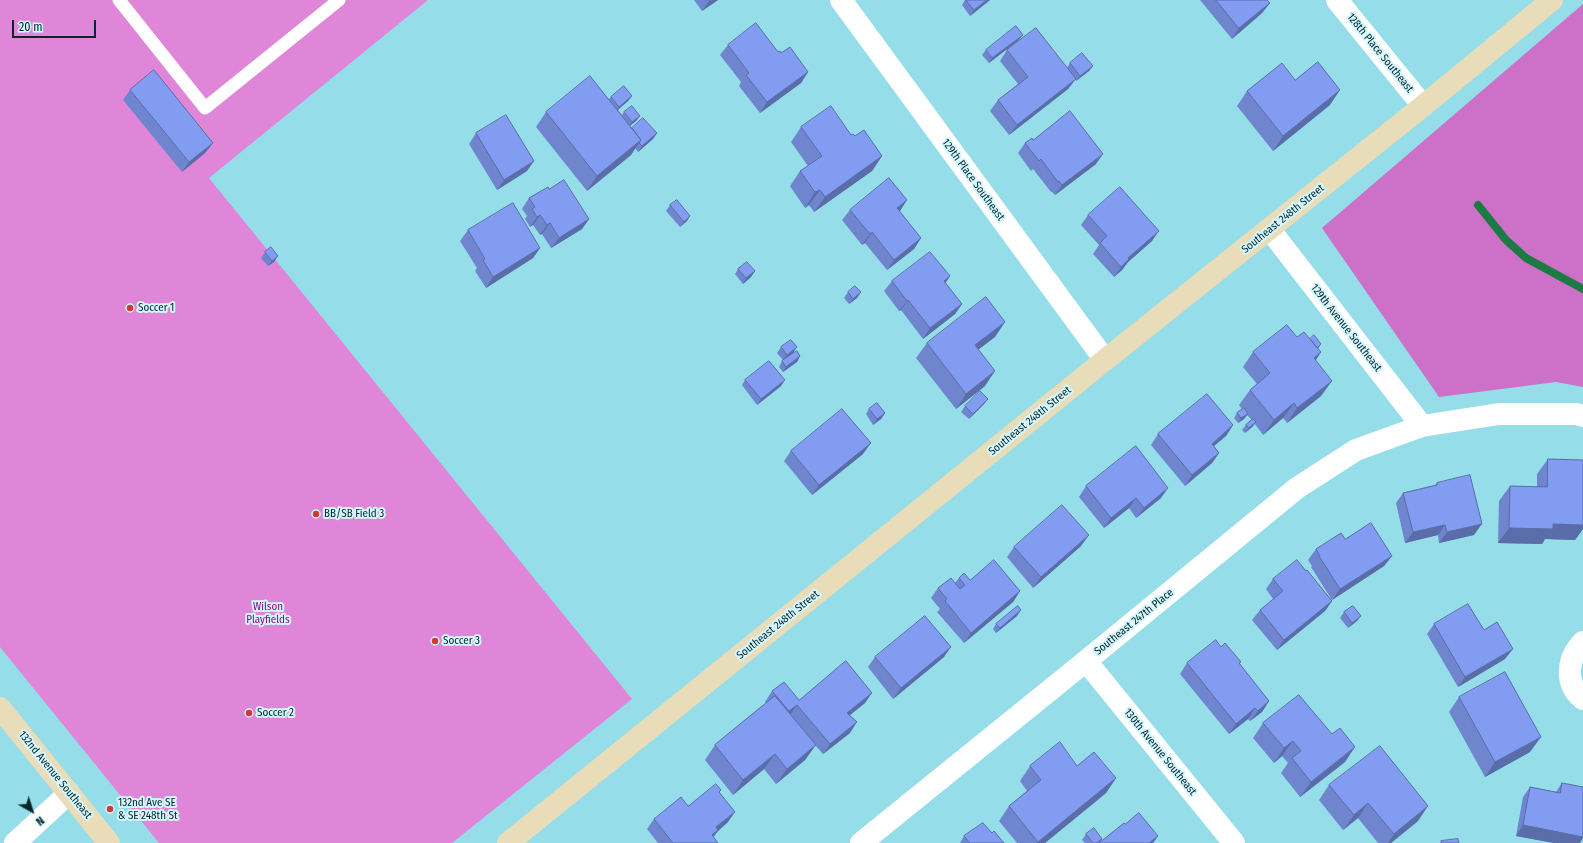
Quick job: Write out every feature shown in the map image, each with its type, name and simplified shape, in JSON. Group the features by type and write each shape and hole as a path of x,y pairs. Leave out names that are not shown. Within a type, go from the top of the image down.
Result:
{"street":[{"name":"129th Place Southeast","path":"841,0 1105,360"},
{"name":"128th Place Southeast","path":"1338,0 1423,106"},
{"name":"Southeast 248th Street","path":"508,843 1105,360 1270,230 1552,0"},
{"name":"129th Avenue Southeast","path":"1270,230 1422,426"},
{"path":"1422,426 1499,414 1576,414 1583,416"},
{"name":"Southeast 247th Place","path":"861,843 1297,488 1356,450 1422,426"},
{"path":"1583,642 1577,648 1571,660 1569,672 1572,685 1583,698"},
{"name":"130th Avenue Southeast","path":"1086,661 1234,843"},
{"name":"132nd Avenue Southeast","path":"0,708 109,843"},
{"path":"15,843 69,793"}],"lane":[{"path":"119,0 205,108 339,0"}],"green space":[{"name":"Wilson Playfields","path":"0,0 428,0 209,178 632,699 452,843 159,843 0,647"}],"shaded area":[{"path":"1583,4 1583,387 1556,382 1439,397 1322,228"}],"building":[{"path":"966,0 987,0 974,10"},
{"path":"1216,0 1267,0 1270,3 1239,28"},
{"path":"756,23 778,52 780,51 781,53 790,47 808,72 767,102 746,75 749,73 728,45"},
{"path":"1016,26 1023,35 992,58 986,50"},
{"path":"1036,28 1076,79 1017,125 998,100 1028,77 1007,50"},
{"path":"1082,53 1093,66 1080,76 1070,63"},
{"path":"1318,62 1340,90 1283,136 1247,91 1282,63 1295,80"},
{"path":"154,70 213,143 189,162 130,90"},
{"path":"590,76 641,140 597,176 546,112"},
{"path":"624,86 632,96 619,107 611,97"},
{"path":"632,106 640,116 632,122 624,112"},
{"path":"831,106 851,135 853,134 855,136 864,130 882,156 825,197 820,190 815,192 800,171 822,156 801,127"},
{"path":"1070,111 1103,154 1062,185 1059,181 1058,182 1041,159 1039,161 1025,143 1032,138 1033,140"},
{"path":"506,115 534,161 504,180 476,133"},
{"path":"643,118 657,133 642,146 639,143 641,140 632,128"},
{"path":"889,178 907,200 897,208 921,238 894,260 872,232 870,234 850,210"},
{"path":"564,180 589,219 559,238 550,223 547,225 540,215 537,217 532,209 535,207 529,198"},
{"path":"1120,187 1159,231 1128,258 1129,259 1121,267 1100,243 1107,236 1088,215"},
{"path":"677,200 690,216 684,222 670,205"},
{"path":"513,203 540,248 493,277 483,260 485,259 468,230"},
{"path":"271,247 278,256 272,261 265,252"},
{"path":"930,252 950,276 944,281 962,304 930,328 892,281"},
{"path":"747,262 755,271 746,278 738,269"},
{"path":"855,286 861,292 853,299 848,292"},
{"path":"986,297 1005,322 975,345 995,371 966,394 927,343"},
{"path":"1287,325 1297,337 1304,332 1321,352 1314,358 1332,381 1297,408 1294,403 1274,420 1250,390 1270,373 1253,352"},
{"path":"1314,335 1321,344 1317,348 1310,339"},
{"path":"791,340 797,347 787,355 781,347"},
{"path":"797,351 800,356 786,367 782,361"},
{"path":"769,361 785,380 761,399 745,380"},
{"path":"980,391 988,399 973,414 965,406"},
{"path":"1207,394 1233,425 1212,444 1219,453 1192,475 1158,434"},
{"path":"877,403 885,413 877,419 869,409"},
{"path":"1244,408 1248,414 1241,418 1237,413"},
{"path":"842,409 871,443 819,485 791,451"},
{"path":"1253,419 1256,422 1249,428 1246,425"},
{"path":"1136,446 1168,488 1144,508 1136,498 1111,518 1086,486"},
{"path":"1548,459 1583,460 1583,525 1553,524 1553,529 1509,528 1510,486 1547,487"},
{"path":"1470,475 1482,524 1447,532 1445,525 1413,532 1403,493"},
{"path":"1062,505 1089,535 1041,577 1014,547"},
{"path":"1371,523 1392,556 1340,589 1316,549 1341,533 1345,539"},
{"path":"994,560 1020,591 971,633 945,601 947,599 938,588 951,578 960,589 965,585 959,578 964,573 970,580"},
{"path":"1297,560 1332,601 1284,640 1260,610 1283,591 1273,579"},
{"path":"1468,604 1484,630 1497,622 1513,649 1465,677 1434,624"},
{"path":"1018,606 1021,610 1000,628 996,624"},
{"path":"1353,606 1361,616 1352,623 1344,612"},
{"path":"925,616 951,647 901,688 875,657"},
{"path":"1216,640 1221,647 1225,643 1241,662 1239,663 1269,701 1258,711 1255,708 1236,724 1187,663"},
{"path":"846,661 872,693 847,713 857,722 830,744 797,705 789,711 772,691 784,682 799,700"},
{"path":"1505,672 1541,737 1495,762 1459,697"},
{"path":"1299,695 1332,734 1340,728 1355,747 1311,782 1292,758 1301,751 1293,741 1284,748 1263,723"},
{"path":"775,696 816,745 787,769 775,754 743,780 715,745"},
{"path":"1060,742 1077,766 1094,752 1116,778 1038,842 1009,806 1041,780 1030,766"},
{"path":"1380,746 1428,806 1394,834 1368,803 1354,815 1329,785"},
{"path":"1562,783 1583,787 1583,837 1523,825 1530,787 1560,793"},
{"path":"716,784 721,790 719,792 735,812 716,827 718,830 712,835 718,843 673,843 654,819 681,797 688,806"},
{"path":"1139,813 1158,836 1149,843 1099,843 1124,823 1125,824"},
{"path":"983,823 992,833 994,831 1004,843 970,843 964,836"},
{"path":"1094,828 1102,839 1096,843 1093,843 1086,834"},
{"path":"1458,839 1459,843 1441,843 1441,841"}],"waterway":[{"path":"1478,205 1506,240 1526,258 1583,289"}],"place":[{"name":"Soccer 1","path":"130,308"},
{"name":"BB/SB Field 3","path":"316,514"},
{"name":"Soccer 3","path":"435,641"},
{"name":"Soccer 2","path":"249,713"},
{"name":"132nd Ave SE & SE 248th St","path":"110,809"}]}
